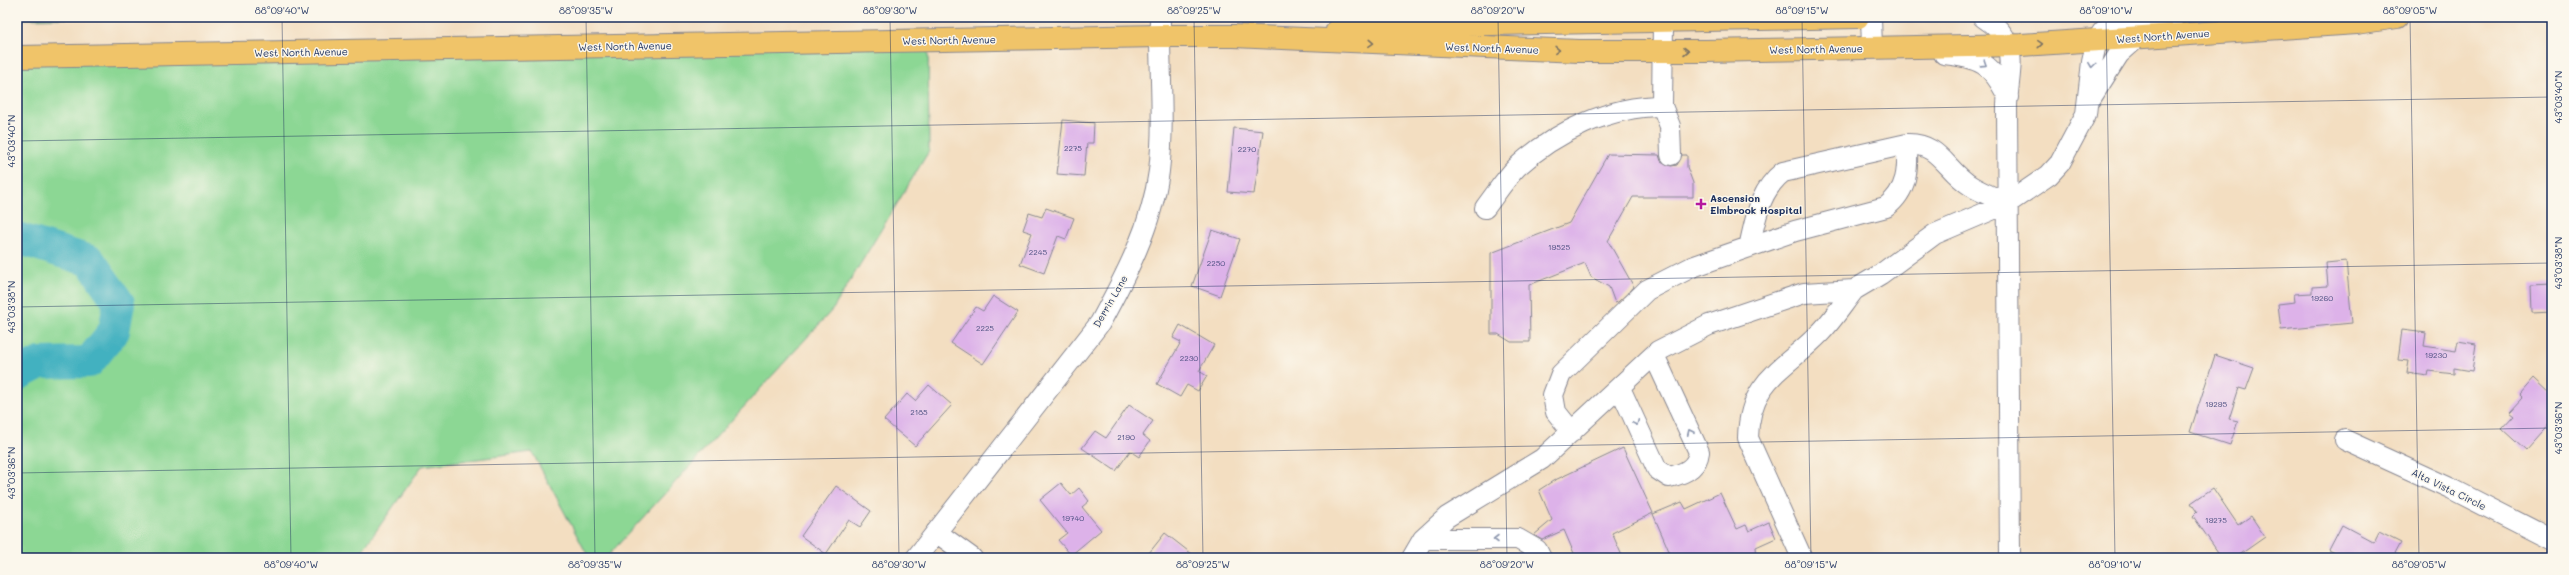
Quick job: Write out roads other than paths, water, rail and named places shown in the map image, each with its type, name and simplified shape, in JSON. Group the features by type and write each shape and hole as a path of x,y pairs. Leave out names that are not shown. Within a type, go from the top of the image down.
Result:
{"main road":[{"name":"West North Avenue","path":"1234,36 1388,26 1858,17"},
{"name":"West North Avenue","path":"17,57 1160,27 1234,36 1428,46 1664,51 1882,48 2010,45 2097,40 2357,23 2397,17"}],"street":[{"path":"1871,17 1882,48 1969,56 1986,64 1998,76 2008,97"},
{"path":"1983,17 1997,26 2010,45 2011,63 2008,97 2010,558"},
{"path":"1802,558 1748,438 1748,420 1754,399 1765,382 1820,333 1854,290 1881,274 1935,234 2008,203 2049,175 2060,163 2086,114 2089,102 2092,62 2097,40 2103,31 2116,24 2174,17"},
{"path":"1663,21 1664,51 1662,106 1670,126 1671,155"},
{"name":"Derrin Lane","path":"916,558 1100,323 1124,280 1144,234 1158,172 1163,103 1160,27"},
{"path":"2089,102 2119,54 2138,37"},
{"path":"1485,208 1516,167 1560,136 1599,117 1640,106 1662,106"},
{"path":"1749,247 1757,211 1770,182 1783,172 1906,144 1919,144 1930,147 1952,171 1971,187 2008,203"},
{"path":"1572,432 1556,412 1553,395 1562,374 1647,290 1692,267 1795,231 1886,207 1897,198 1908,170 1906,144"},
{"path":"1412,558 1422,539 1447,517 1542,459 1654,355 1709,325 1770,303 1804,293 1854,290"},
{"path":"1620,388 1657,469 1669,477 1693,468 1698,461 1699,452 1654,355"},
{"name":"Alta Vista Circle","path":"2345,440 2452,489 2552,540"},
{"path":"936,532 972,558"},
{"path":"1422,539 1518,539 1537,550 1541,558"}],"waterway":[{"path":"17,238 90,261 119,303 114,331 89,362 40,363 17,375"}],"place":[{"name":"Ascension Elmbrook Hospital","path":"1701,204"}]}
